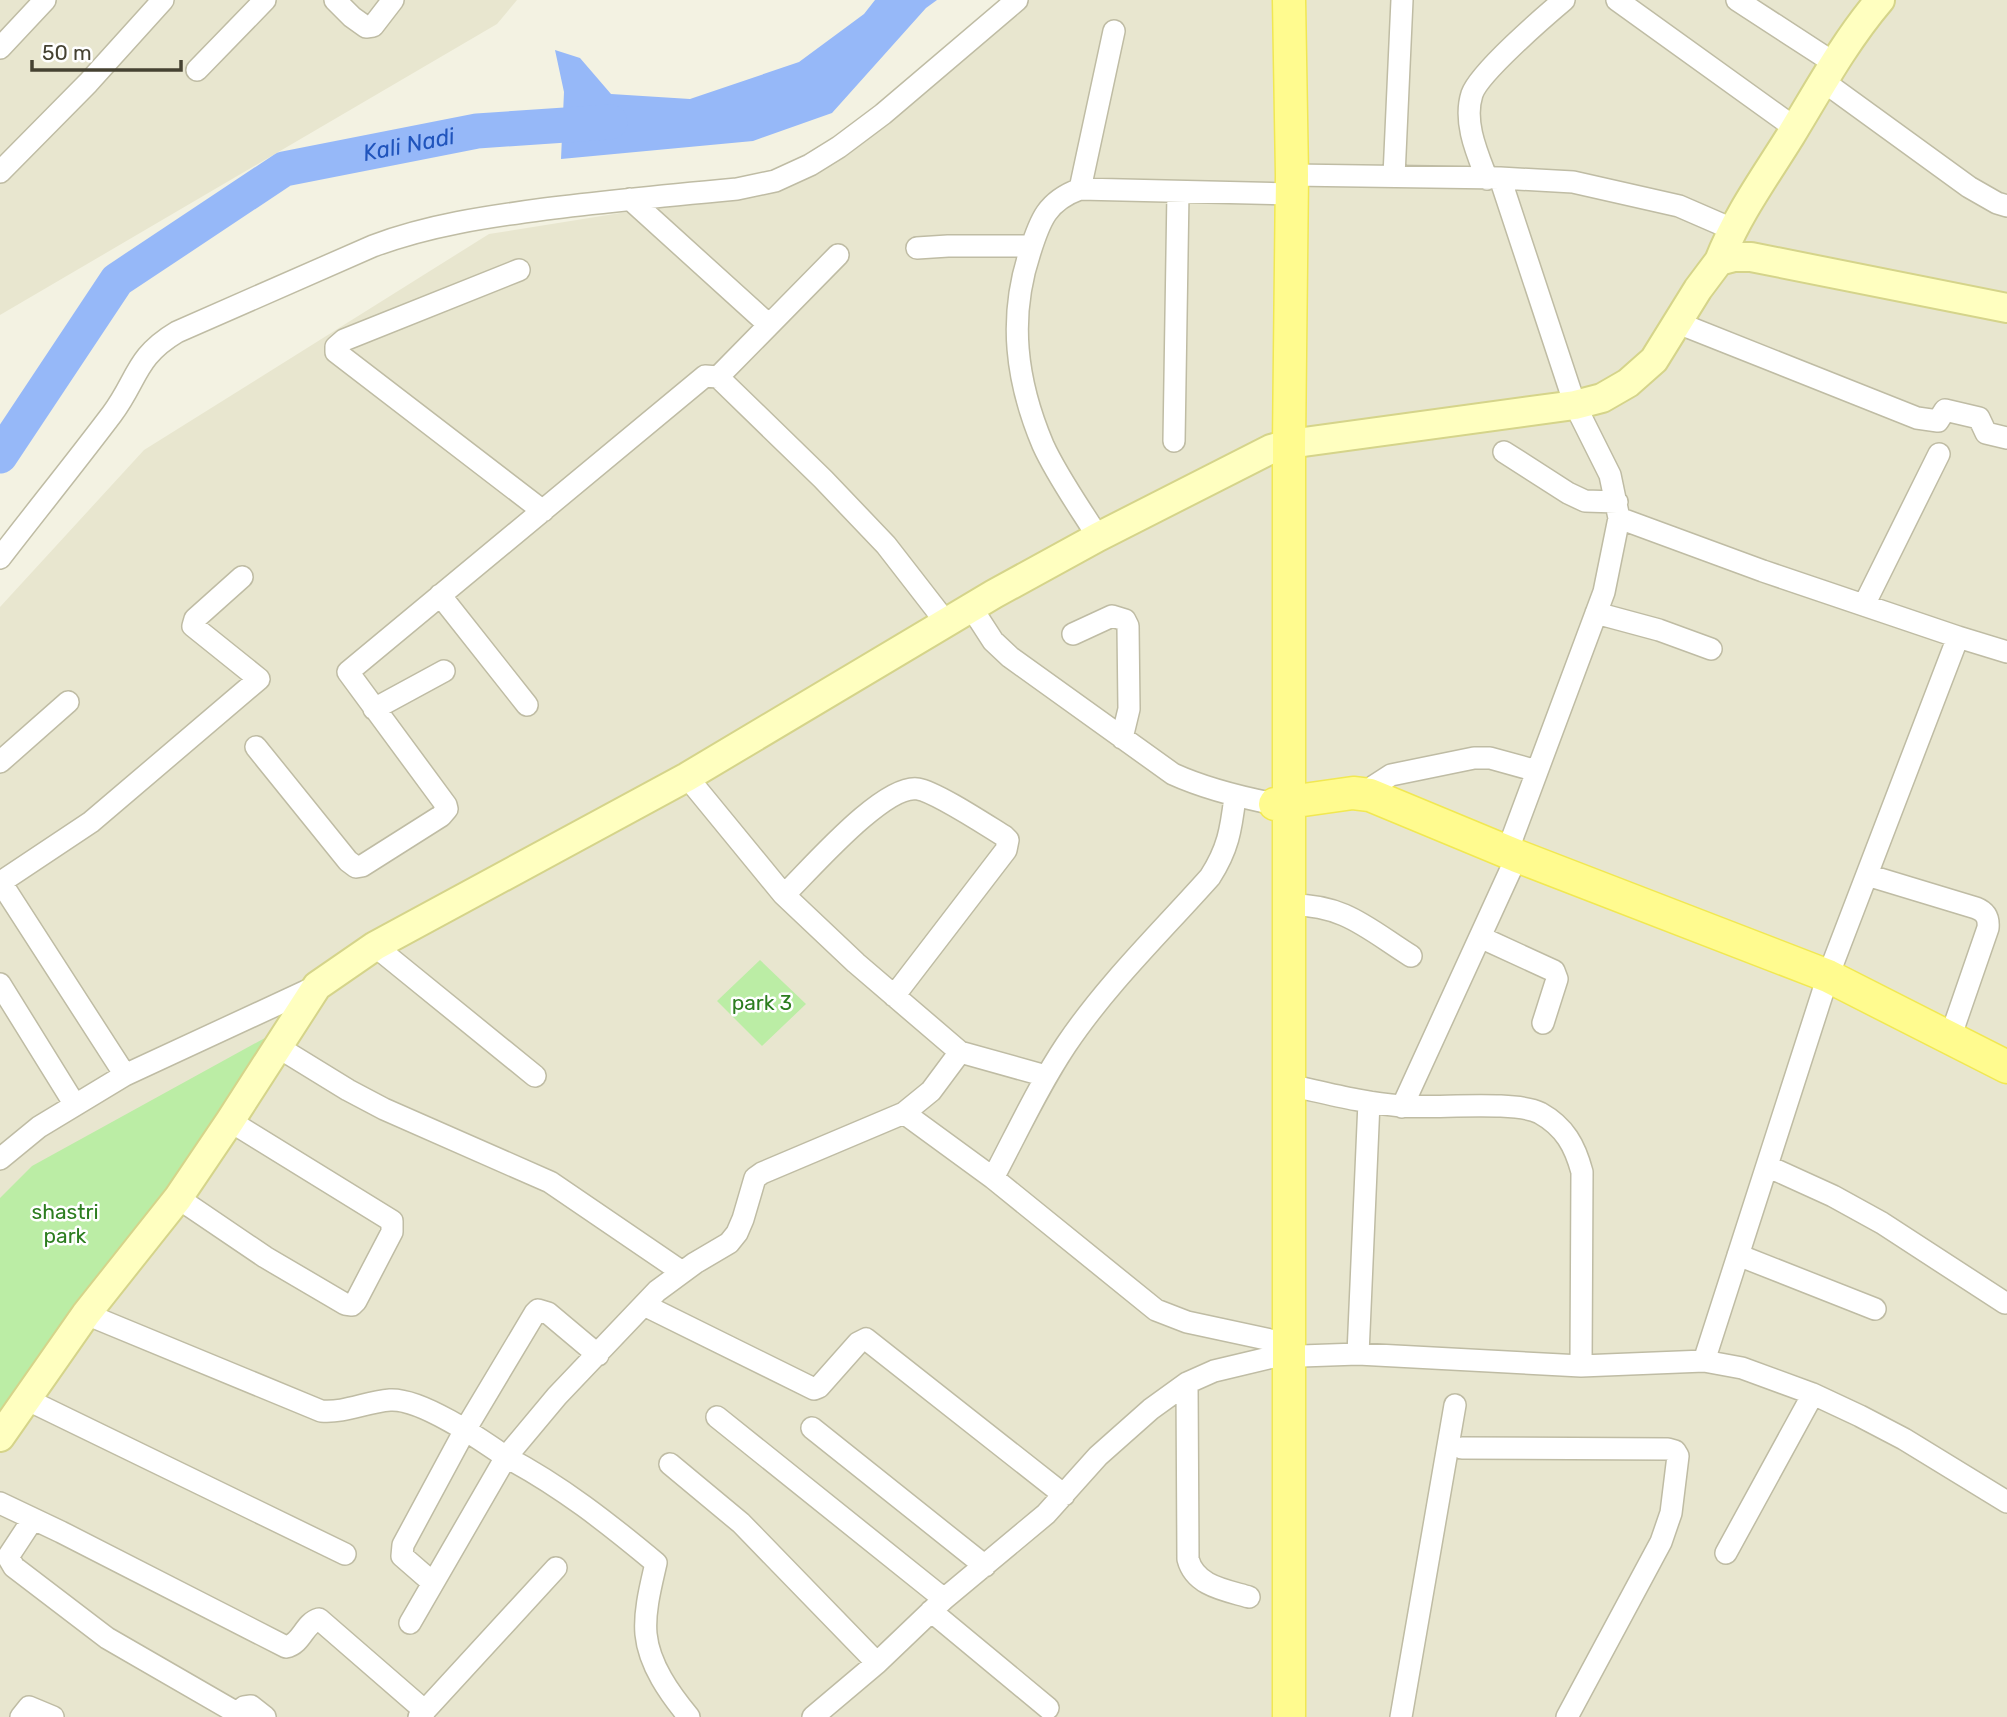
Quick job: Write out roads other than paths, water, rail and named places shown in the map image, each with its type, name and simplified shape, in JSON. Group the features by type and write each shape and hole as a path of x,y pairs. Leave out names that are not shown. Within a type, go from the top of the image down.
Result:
{"main road":[{"path":"1273,0 1286,187"},
{"path":"1289,0 1280,446 1283,803 1281,1349 1289,1717"},
{"path":"1283,803 1353,793 1370,795 1512,854 1828,976 2007,1067"},
{"path":"1273,1717 1289,1085 1290,905 1283,803"}],"street":[{"path":"0,48 45,0"},
{"path":"0,172 88,83 163,0"},
{"path":"197,70 264,0"},
{"path":"335,0 352,18 366,27 373,26 393,0"},
{"path":"0,558 114,410 145,357 157,344 177,332 400,236 479,218 629,199 737,189 775,181 810,165 839,147 883,114 1017,0"},
{"path":"1394,176 1402,0"},
{"path":"1402,1107 1480,937 1512,854 1537,772 1604,592 1618,510 1610,475 1575,405 1493,179 1471,131 1471,96 1475,86 1564,0"},
{"path":"1617,0 1795,128"},
{"path":"1737,0 1959,180 1997,203 2007,206"},
{"path":"4,1151 125,1075 317,986 375,946 687,778 945,621 1098,537 1280,446 1575,405 1602,398 1628,383 1654,360 1719,261 1732,229 1829,72 1880,0"},
{"path":"1080,189 1114,31"},
{"path":"1098,537 1044,446 1027,401 1017,347 1016,306 1031,246 1048,208 1062,195 1080,189 1178,192 1286,187 1394,176 1573,183 1679,206 1732,229"},
{"path":"1174,441 1178,192"},
{"path":"629,199 769,325"},
{"path":"917,248 1031,246"},
{"path":"718,377 838,256"},
{"path":"1719,261 1734,257 1751,257 2007,308"},
{"path":"519,270 344,340 336,347 336,352 543,511"},
{"path":"1678,323 1917,418 1938,421 1945,410 1954,410 1979,418 1986,433 2007,438"},
{"path":"256,747 348,861 356,867 362,866 441,816 447,809 348,672 705,376 718,377 869,527 945,621"},
{"path":"1504,452 1585,501 1618,510 1763,571 2007,652"},
{"path":"1864,605 1939,454"},
{"path":"125,1075 0,882 90,822 259,679 192,626 195,619 242,577"},
{"path":"440,595 527,705"},
{"path":"971,607 993,641 1010,657 1173,774 1196,785 1235,797 1283,803"},
{"path":"1596,613 1659,629 1711,649"},
{"path":"1073,634 1112,616 1125,620 1128,626 1129,709 1122,738"},
{"path":"1704,1361 1828,976 1958,637"},
{"path":"374,709 444,671"},
{"path":"0,762 68,702"},
{"path":"1370,795 1374,786 1391,775 1474,758 1490,758 1537,772"},
{"path":"687,778 784,895 894,996 960,1052 1046,1076"},
{"path":"784,895 859,820 903,790 923,790 1004,836 1008,840 1006,850 894,996"},
{"path":"993,1178 1046,1076 1102,997 1210,877 1223,857 1230,839 1235,797"},
{"path":"1867,875 1976,908 1989,920 1951,1038"},
{"path":"1290,905 1312,905 1345,914 1411,956"},
{"path":"1480,937 1554,971 1557,979 1543,1023"},
{"path":"375,946 535,1076"},
{"path":"0,984 75,1105"},
{"path":"0,1437 86,1314 178,1198 317,986"},
{"path":"278,1047 384,1109 550,1182 682,1272"},
{"path":"410,1623 506,1457 557,1396 644,1305 682,1272 729,1243 743,1219 755,1178 904,1113 931,1091 960,1052"},
{"path":"1289,1085 1402,1107 1515,1108 1537,1112 1559,1126 1576,1149 1582,1172 1581,1366"},
{"path":"1358,1354 1369,1102"},
{"path":"904,1113 993,1178 1156,1310 1187,1322 1281,1349 1581,1366 1704,1361 1742,1368 1813,1394 1904,1439 2007,1502"},
{"path":"178,1198 265,1257 345,1304 349,1306 356,1301 391,1232 392,1222 230,1121"},
{"path":"1767,1166 1833,1196 1882,1223 2005,1303"},
{"path":"1738,1255 1875,1309"},
{"path":"644,1305 814,1389 819,1387 862,1339 872,1342 1064,1495"},
{"path":"433,1583 405,1560 401,1552 464,1430 538,1310 548,1313 598,1354"},
{"path":"86,1314 309,1408 338,1413 395,1400 420,1407 543,1476 596,1513 656,1563 646,1634 653,1661 672,1696 689,1717"},
{"path":"813,1717 877,1663 937,1605 1046,1514 1098,1456 1151,1409 1187,1383 1213,1371 1281,1349"},
{"path":"1187,1383 1188,1559 1191,1570 1214,1586 1249,1597"},
{"path":"1726,1553 1813,1394"},
{"path":"28,1400 345,1554"},
{"path":"1401,1717 1455,1405"},
{"path":"717,1417 937,1605 1048,1708"},
{"path":"812,1428 985,1566"},
{"path":"1462,1448 1668,1449 1675,1451 1678,1456 1671,1513 1661,1542 1567,1717"},
{"path":"670,1464 741,1522 877,1663"},
{"path":"0,1503 286,1647 295,1644 312,1622 319,1619 422,1714 556,1568"},
{"path":"33,1519 8,1557 14,1567 107,1638 136,1656 234,1711 251,1706 265,1717"},
{"path":"21,1717 29,1707 53,1717"}],"water":[{"path":"875,0 937,0 926,8 832,113 753,141 561,159 564,92 555,50 580,58 611,94 690,99 799,62 864,14"}],"waterway":[{"name":"Kali Nadi","path":"0,456 117,280 284,169 477,131 610,122"}],"park label":[{"name":"park 3","path":"762,1003"},
{"name":"shastri park","path":"65,1224"}]}
